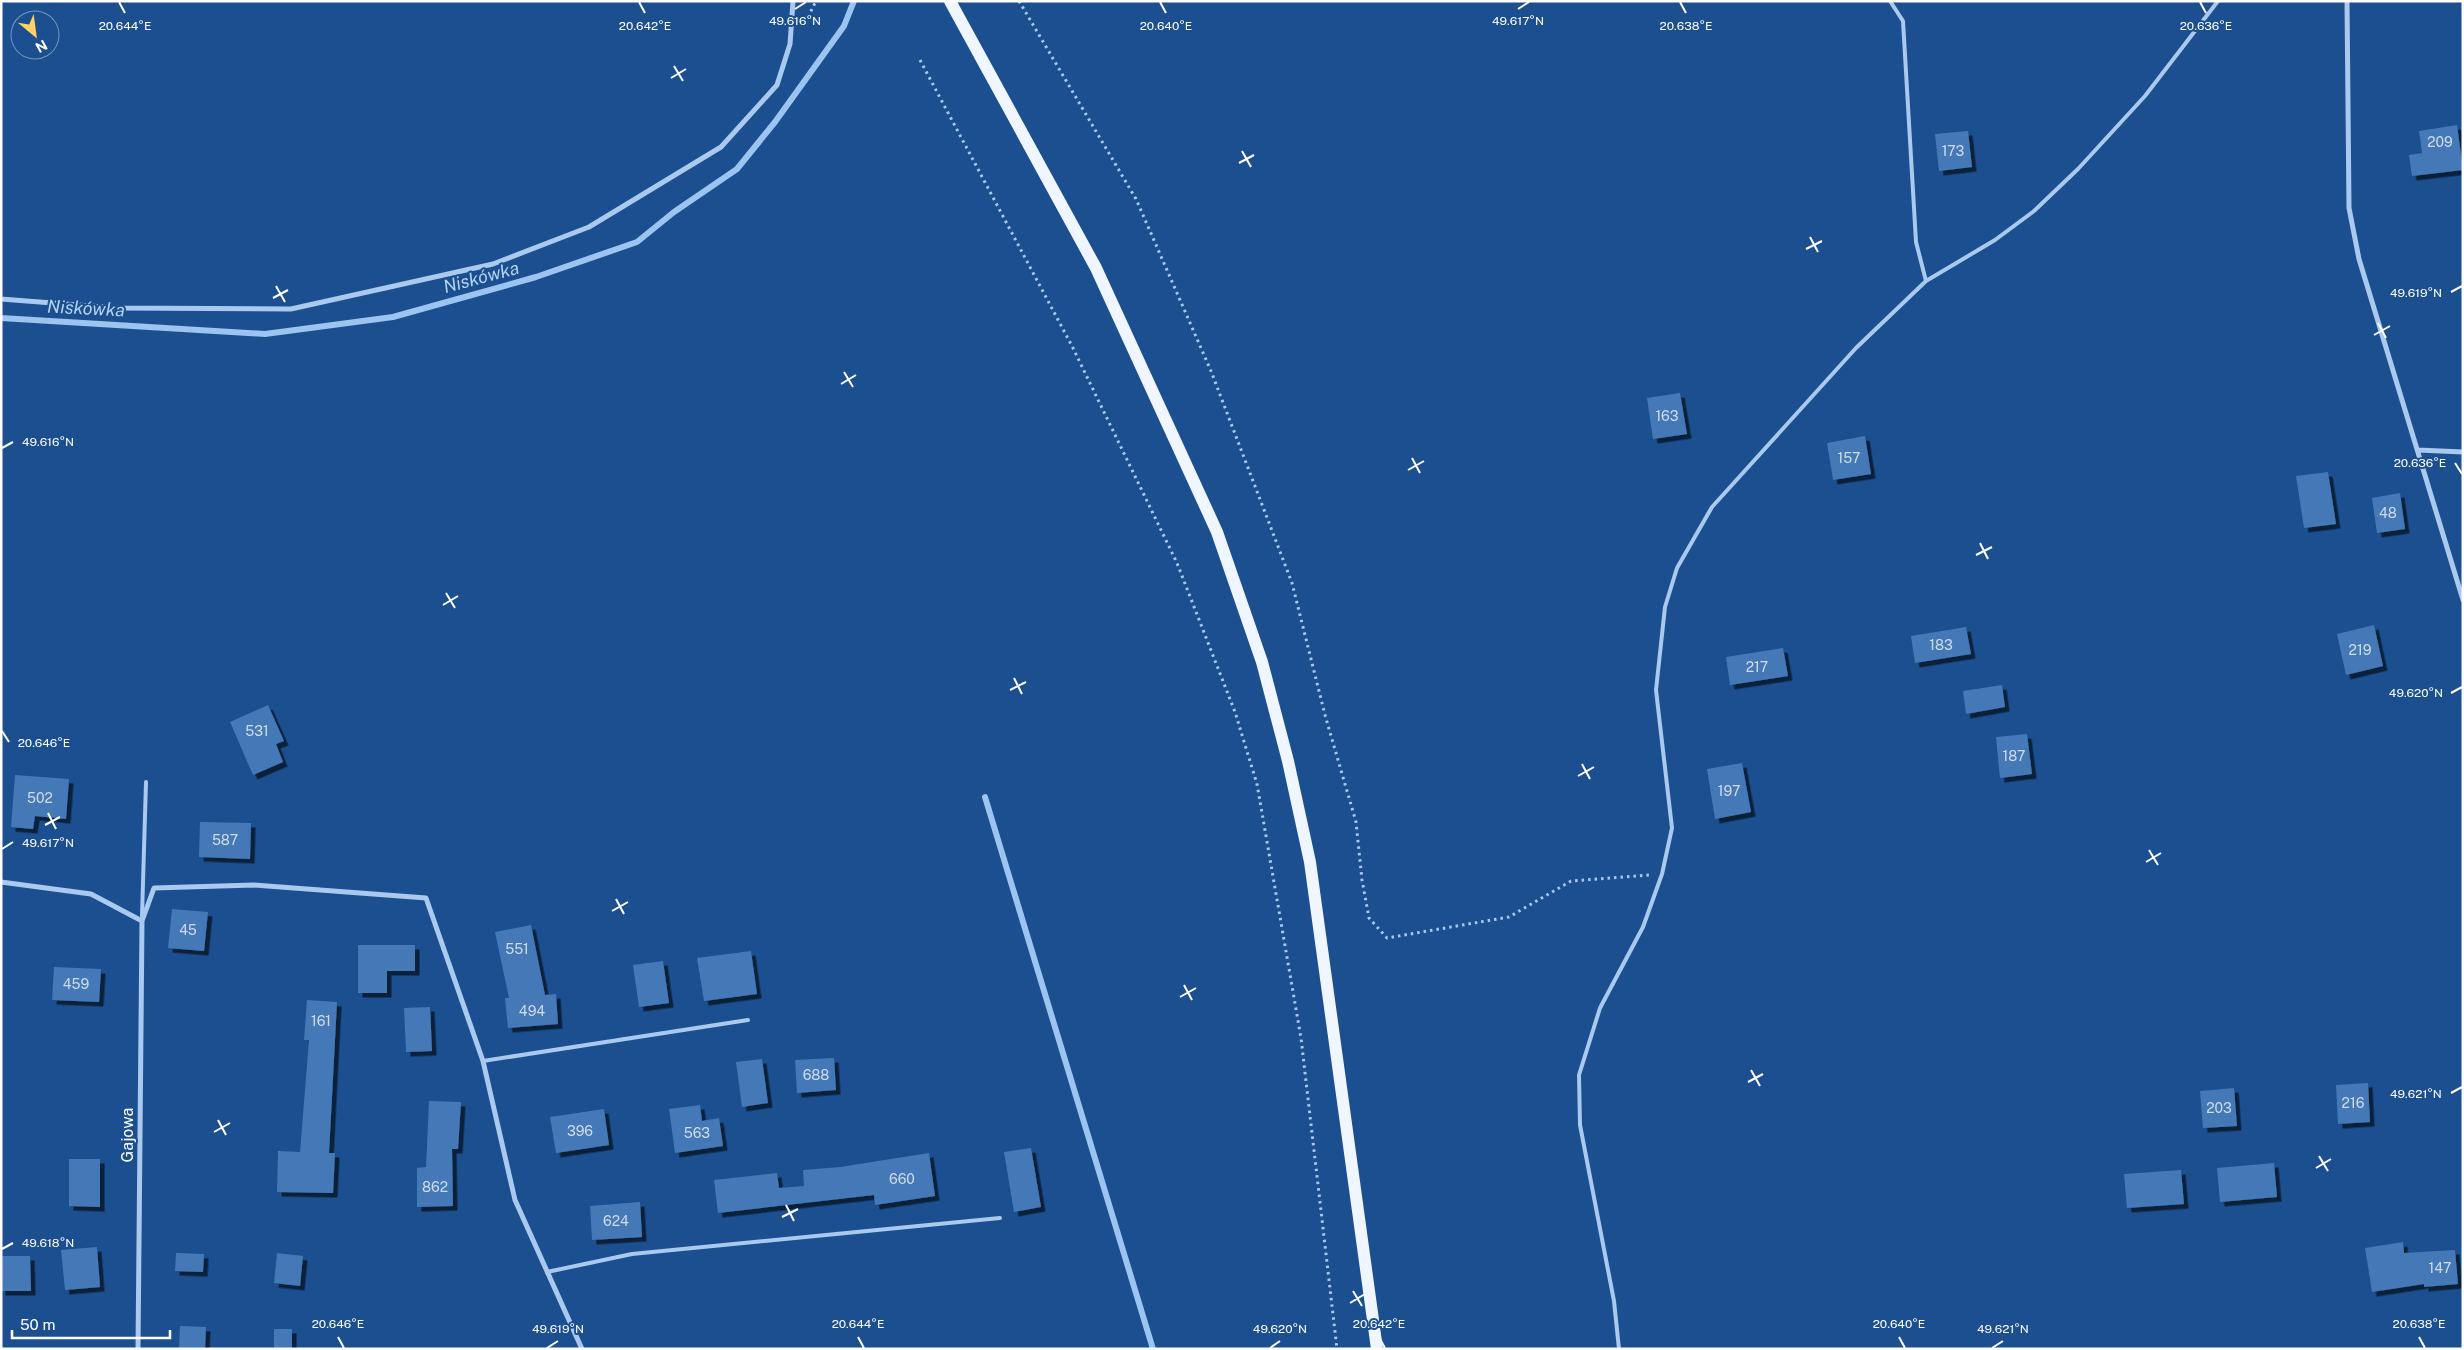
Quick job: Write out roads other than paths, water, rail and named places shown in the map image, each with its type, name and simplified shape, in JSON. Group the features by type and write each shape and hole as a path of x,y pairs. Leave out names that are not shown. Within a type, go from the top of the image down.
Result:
{"main road":[{"path":"950,1 1096,268 1217,532 1262,662 1288,761 1310,862 1377,1349"}],"street":[{"path":"1,299 117,308 291,309 502,261 589,227 721,147 777,85 790,44 793,1"},
{"path":"2347,1 2349,208 2359,259 2463,600"},
{"path":"2418,450 2463,452"},
{"path":"1,882 91,894 142,921"},
{"name":"Gajowa","path":"138,1349 142,921 154,888 254,885 426,898 483,1061"},
{"path":"483,1061 515,1200 582,1349"}],"lane":[{"path":"1890,1 1902,21 1916,242 1926,281"},
{"path":"1619,1349 1614,1301 1580,1125 1579,1075 1600,1008 1643,927 1662,874 1672,828 1656,690 1665,606 1677,568 1712,507 1856,348 1926,281 1995,240 2034,211 2078,169 2145,96 2218,1"},
{"path":"142,921 146,782"},
{"path":"483,1061 748,1020"},
{"path":"547,1272 632,1254 1000,1218"}],"waterway":[{"name":"Niskówka","path":"1,318 265,334 393,317 536,277 637,242 674,212 737,169 775,122 844,26 854,1"},
{"path":"985,797 1153,1349"}]}
